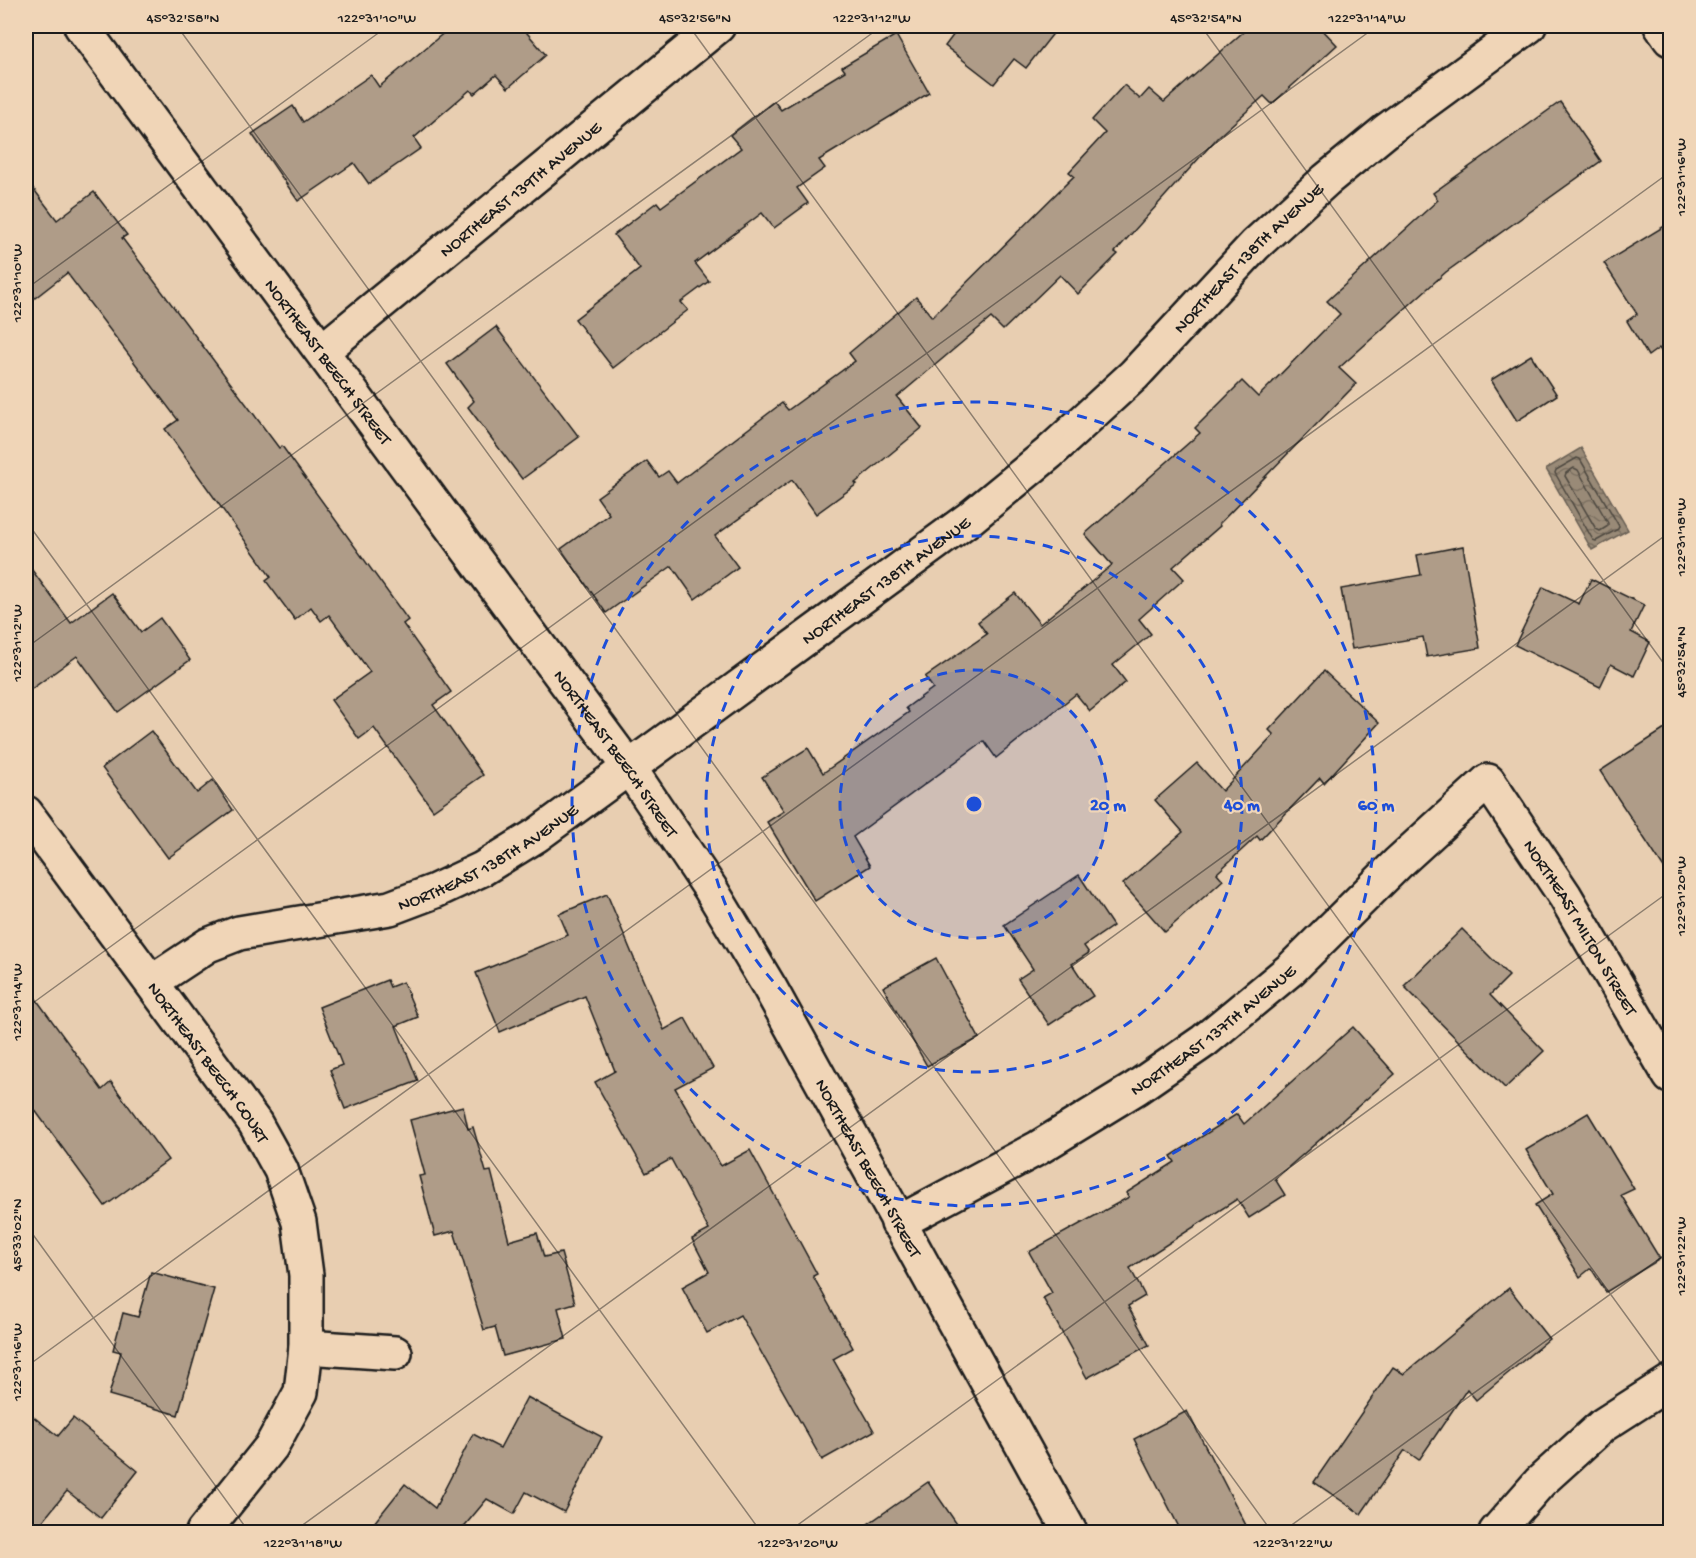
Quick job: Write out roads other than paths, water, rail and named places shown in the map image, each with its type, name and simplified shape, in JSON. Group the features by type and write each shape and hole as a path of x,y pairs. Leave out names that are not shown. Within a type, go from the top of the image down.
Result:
{"street":[{"name":"NORTHEAST BEECH STREET","path":"81,26 630,769 710,888 770,988 1070,1533"},
{"name":"NORTHEAST 139TH AVENUE","path":"322,351 718,26"},
{"name":"NORTHEAST 138TH AVENUE","path":"152,982 208,945 239,933 390,908 435,891 492,864 537,835 970,518 1040,461 1134,375 1255,244 1326,180 1387,130 1529,26"},
{"path":"1661,26 1671,39"},
{"name":"NORTHEAST 137TH AVENUE","path":"898,1223 1038,1148 1136,1088 1204,1041 1292,969 1398,863 1488,781"},
{"name":"NORTHEAST MILTON STREET","path":"1488,781 1565,896 1671,1076"},
{"name":"NORTHEAST BEECH COURT","path":"26,813 255,1123 281,1170 299,1222 306,1275 306,1347 301,1392 271,1447 203,1533"},
{"path":"306,1347 394,1353"},
{"path":"1496,1533 1540,1482 1604,1425 1671,1382"}],"water":[{"path":"1581,448 1628,530 1592,550 1546,469"}]}
